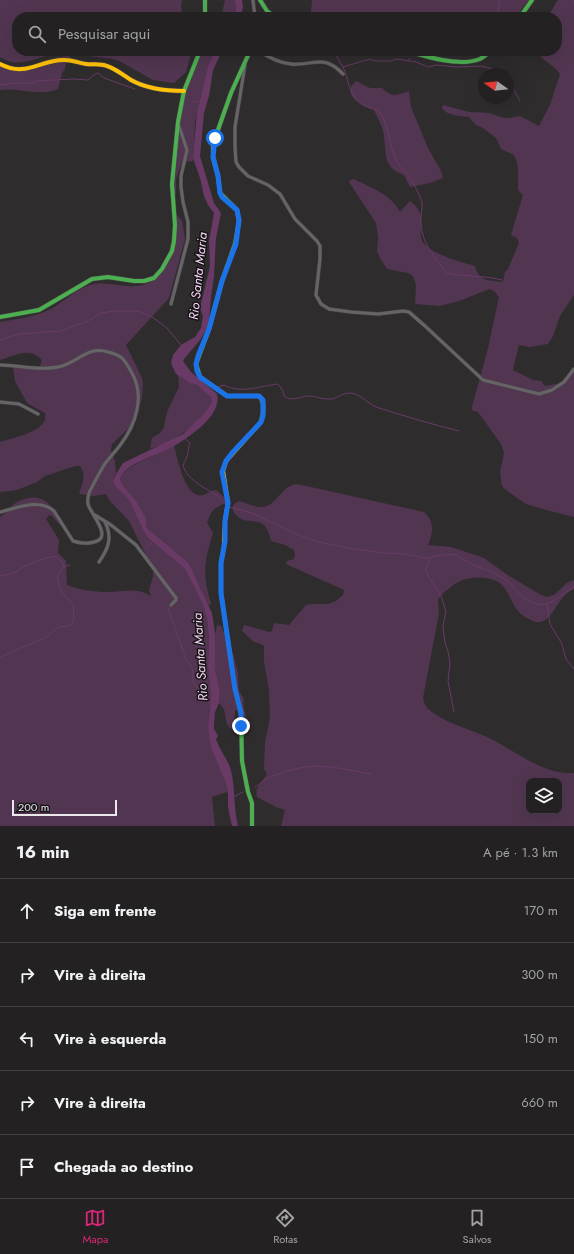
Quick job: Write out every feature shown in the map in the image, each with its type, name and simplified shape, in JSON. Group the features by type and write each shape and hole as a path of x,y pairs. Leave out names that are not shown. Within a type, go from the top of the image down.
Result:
{"street":[{"path":"205,0 205,12"},
{"path":"253,0 254,12"},
{"path":"260,0 268,12"},
{"path":"524,12 532,0"},
{"path":"0,317 39,310 92,279 108,277 140,282 149,280 158,274 167,260 174,241 175,225 172,184 178,122 184,91 198,56"},
{"path":"248,56 226,105 213,149 213,157 218,176 220,193 238,213 236,244 222,281 209,329 196,364 200,377 227,396 259,396 263,400 263,416 261,422 232,453 226,461 222,472 228,503 225,521 225,541 221,563 221,593 235,689 241,713 242,761 248,792 252,802 252,826"},
{"path":"269,56 290,64 327,63 336,67 343,74"},
{"path":"426,56 463,61 480,59 484,56"},
{"path":"0,64 16,69 32,68 60,60 87,64 102,64 142,85 167,91 184,91"},
{"path":"245,61 235,136 236,162 248,176 268,185 280,194 295,219 320,246 316,295 321,304 329,309 358,313 386,314 403,311 408,312 483,380 540,394 552,390 564,382 574,369"},
{"path":"171,304 189,230 181,187 181,176 186,150 178,122"},
{"path":"0,512 34,504 50,508 71,540 81,543 95,542 101,537 101,527 93,514 88,501 89,492 104,465 122,443 131,426 137,408 138,391 136,381 129,367 122,359 116,354 97,350 91,351 73,362 58,368 28,368 2,365"},
{"path":"0,402 19,404 38,414"},
{"path":"93,514 139,549 176,598 171,605"},
{"path":"99,562 107,550 109,541 108,529 104,521"}],"shaded area":[{"path":"0,0 182,0 182,12 12,12 12,56 46,56 24,62 8,61 0,57"},
{"path":"225,0 235,0 236,12 222,12"},
{"path":"235,0 242,0 242,12 236,12"},
{"path":"312,0 529,0 519,12 311,12"},
{"path":"574,0 574,295 560,316 553,336 548,344 530,347 519,345 513,370 533,380 541,381 545,386 561,383 574,368 574,517 526,504 502,486 500,472 504,453 501,444 478,412 472,410 499,297 490,289 459,301 440,306 415,304 416,285 413,276 408,273 387,269 377,251 378,237 376,223 349,182 350,180 354,179 380,192 396,206 400,212 410,201 420,213 421,238 429,248 444,256 475,266 482,278 503,282 505,272 508,269 519,243 517,238 511,235 523,195 518,190 517,162 514,155 501,149 496,138 483,128 476,125 469,117 447,113 442,108 443,105 469,112 489,113 504,118 520,116 539,126 550,105 560,74 541,56 562,56 562,12 551,12 557,1"},
{"path":"70,56 62,73 58,89 45,92 7,89 0,90 0,63 10,67 19,68"},
{"path":"88,56 191,56 186,72 174,83 153,80 113,59"},
{"path":"197,56 213,56 208,66 195,122 193,161 182,162 176,179 176,193 173,200 173,205 177,215 182,221 185,239 169,298 126,345 142,378 142,398 136,417 129,428 112,444 111,450 115,461 115,486 129,500 148,538 185,569 204,607 207,618 209,639 208,665 211,696 208,726 209,737 225,781 228,794 227,792 212,797 215,826 0,826 0,517 14,504 25,499 40,499 49,504 63,521 60,525 52,516 49,515 46,519 59,540 58,553 66,561 67,585 72,587 97,592 135,591 151,596 149,590 153,570 129,521 110,501 106,494 94,496 79,494 84,477 80,466 75,466 45,476 37,482 17,490 0,492 0,442 21,436 36,429 42,425 45,419 45,413 27,403 15,381 13,367 27,369 37,368 40,366 42,360 32,354 21,353 0,360 0,322 45,312 79,289 90,285 106,284 138,286 153,280 175,241 171,199 181,106"},
{"path":"213,56 220,56 213,70 209,96 204,113 200,156 214,203 221,213 216,238 214,276 207,328 200,340 183,361 191,372 217,394 217,402 209,418 202,426 169,449 134,464 123,473 120,479 122,484 137,502 146,518 148,529 189,563 212,613 215,633 215,668 220,692 219,703 215,712 214,729 218,736 216,739 217,743 230,767 232,774 235,812 238,826 232,826 225,781 211,747 209,737 208,726 211,696 208,665 209,639 204,607 185,569 148,538 129,500 115,486 113,481 123,463 183,434 205,413 212,402 211,397 197,385 190,383 176,374 171,363 173,355 181,345 195,337 201,328 203,316 200,308 210,266 209,241 214,213 204,196 193,158 197,112 208,66"},
{"path":"356,81 370,88 382,88 395,95 409,91 411,107 428,148 441,171 443,178 430,183 410,187 404,175 391,167 386,158 382,128 374,110 359,103 352,95 352,86"},
{"path":"178,375 208,393 212,402 204,415 178,437 150,449 152,438 160,433 164,427 167,412 179,387"},
{"path":"174,446 182,474 188,487 193,492 200,495 216,490 229,501 212,511 207,523 213,533 205,568 206,584 211,603 209,606 189,563 148,529 146,518 137,502 122,484 120,479 123,473 129,468"},
{"path":"297,484 424,512 428,516 432,527 428,545 451,547 484,558 509,576 547,597 554,595 567,583 574,580 574,589 564,596 549,617 539,622 534,622 523,616 515,607 505,588 497,581 492,579 465,579 445,591 438,599 439,613 423,698 428,709 441,718 487,737 540,766 563,773 574,773 574,826 281,826 285,810 257,797 256,793 259,784 267,774 264,769 265,742 270,715 269,690 264,662 264,646 254,642 242,631 244,625 269,632 272,631 274,623 289,625 306,605 328,604 336,601 343,595 344,590 286,564 287,561 294,559 294,550 285,545 271,541 265,526 261,523 239,518 232,508 234,504 239,501 261,507 266,506 271,504 286,489"},
{"path":"217,625 221,626 230,642 238,673 239,691 244,699 243,703 246,717 239,714 236,709 234,722 230,729 227,724 224,709 219,703 220,692 215,668 214,641"}],"waterway":[{"path":"498,12 500,0"},
{"path":"337,56 356,99 360,103 378,111 384,120 395,158 411,180 421,199 422,231 426,244 438,261 447,273 488,277 502,280"},
{"path":"343,67 370,59 375,61 391,61 397,59 416,62 428,67 436,65 457,67 482,66 489,68"},
{"path":"0,85 34,83 36,81 73,79 88,80 98,73 104,78 135,89"},
{"path":"514,90 520,101"},
{"path":"192,102 199,101"},
{"path":"0,340 19,334 61,331 88,321 101,313 114,311 139,311 152,317 167,328 181,345"},
{"path":"217,387 224,385 230,388 244,389 278,384 283,391 284,396 289,399 307,396 332,399 344,394 353,393 376,407 459,431"},
{"path":"184,438 190,443 183,465 188,475 219,497 225,504"},
{"path":"230,507 252,513 296,534 319,542 354,549 405,554 425,558 448,554 456,555 473,565 490,571 508,581 523,598 541,605 550,603 574,587"},
{"path":"146,549 153,541"},
{"path":"0,576 14,573 25,566 56,556 64,566"},
{"path":"430,559 426,569 427,573 441,596 446,612 443,626 450,663 448,681 454,712"},
{"path":"0,657 45,638 57,628 71,625 74,620 73,604 61,592 57,578 60,571 64,567 70,565"},
{"path":"547,604 550,624 562,644 566,659 574,669"},
{"name":"Rio Santa Maria","path":"168,607 186,660 193,671 193,682 198,688 200,697 212,704"},
{"path":"255,787 272,776 304,767 325,766 371,774"},
{"path":"235,796 243,792"}],"traffic: fast":[{"path":"205,0 205,12"},
{"path":"260,0 268,12"},
{"path":"524,12 532,0"},
{"path":"0,317 39,310 92,279 108,277 144,281 154,278 162,269 172,251 174,241 175,225 172,184 178,122 184,91 198,56"},
{"path":"248,56 231,93 213,144 213,157 218,176 220,193 237,210 239,221 235,244 222,281 209,329 196,364 200,377 227,396 259,396 261,398 263,404 263,415 258,426 251,433"},
{"path":"424,56 453,62 472,61 480,59 484,56"},
{"path":"224,547 221,563 221,593 235,689 241,713 242,761 248,792 252,803 252,826"}],"traffic: slow":[{"path":"0,64 10,68 26,69 56,60 68,60 86,64 107,66 144,86 164,90 184,91"},
{"path":"224,547 225,521 228,503 223,471 226,461 251,433"}],"route":[{"path":"215,138 213,157 218,176 218,188 222,197 237,210 239,220 236,244 222,281 212,322 198,356 196,364 197,371 200,377 227,396 259,396 263,400 263,416 261,422 232,453 226,461 222,472 228,503 224,529 225,541 221,563 221,593 236,695 240,706 242,720 241,726"}]}
